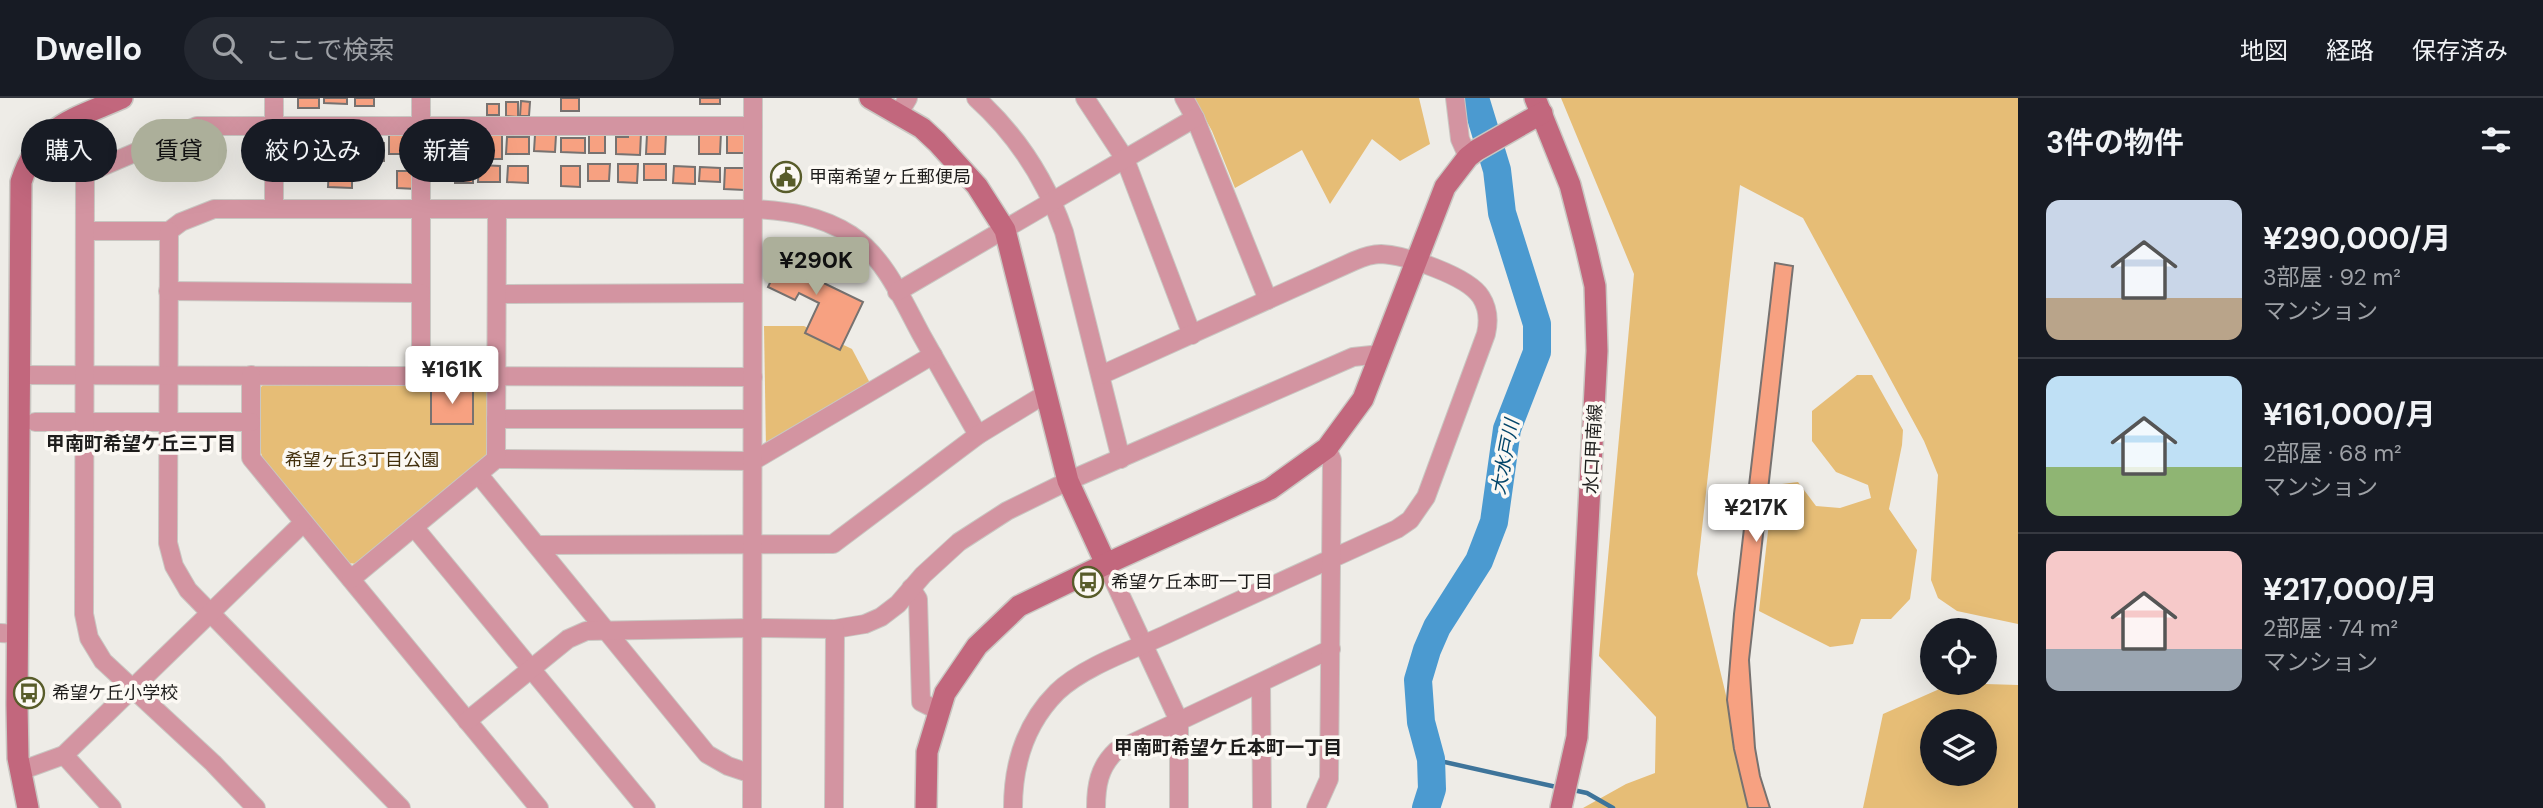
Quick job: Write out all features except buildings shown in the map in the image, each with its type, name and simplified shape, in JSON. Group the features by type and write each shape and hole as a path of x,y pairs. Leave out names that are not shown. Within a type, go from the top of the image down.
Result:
{"street":[{"path":"29,808 20,771 17,705 9,634 18,375 19,196 26,167 47,135 69,121 122,98"},
{"path":"274,98 274,119"},
{"path":"421,98 421,119"},
{"path":"752,808 753,98"},
{"path":"870,98 903,106 964,170 1005,230 1068,481 1178,720 1178,808"},
{"path":"976,98 1025,152 1054,202 1064,232 1121,459"},
{"path":"1085,98 1125,159 1192,335"},
{"path":"1184,98 1195,118 1268,300"},
{"path":"1455,98 1460,139 1472,154"},
{"path":"926,808 926,752 945,693 977,646 1019,606 1270,489 1327,448 1363,399 1445,187 1472,154 1539,106"},
{"name":"水口甲南線","path":"1539,106 1570,185 1595,286 1597,351 1577,737 1562,808"},
{"path":"897,292 1195,118"},
{"path":"241,125 197,126 85,174 85,626 103,662 213,763 256,808"},
{"path":"495,126 753,127"},
{"path":"274,182 274,209"},
{"path":"420,182 421,376"},
{"path":"86,230 169,231 181,222 214,209 753,209 802,214 843,230 868,250 897,292 978,435"},
{"path":"496,459 498,210"},
{"path":"169,231 167,422 170,553 180,579 401,808"},
{"path":"1013,808 1015,770 1020,751 1037,715 1071,681 1397,529 1410,520 1419,509 1486,334 1487,313 1479,294 1460,279 1393,255 1365,256 1101,375"},
{"path":"168,291 421,293"},
{"path":"497,294 752,293"},
{"path":"467,720 576,634 606,629 835,629 857,627 873,621 898,604 942,557 1007,511 1068,481 1353,358 1381,354"},
{"path":"351,579 496,459 753,461 933,355"},
{"path":"18,375 753,377"},
{"path":"251,375 251,458 539,808"},
{"path":"537,545 833,544 978,435 1047,393"},
{"path":"496,419 752,419"},
{"path":"35,422 251,422"},
{"path":"1316,808 1329,779 1332,460 1327,448"},
{"path":"479,475 707,754 728,766 752,774"},
{"path":"20,771 64,755 303,523"},
{"path":"414,527 646,808"},
{"path":"911,588 918,599 921,702 940,711"},
{"path":"834,808 835,629"},
{"path":"1096,808 1098,778 1110,757 1123,747 1331,649"},
{"path":"1261,683 1262,808"},
{"path":"64,755 113,808"}],"green space":[{"path":"1194,98 1419,98 1430,144 1400,161 1372,139 1330,204 1302,150 1235,188 1212,131"},
{"path":"1561,98 2018,98 2018,624 1957,611 1938,598 1931,580 1938,475 1924,441 1803,218 1740,185 1697,574 1753,808 1583,808 1626,784 1655,773 1656,717 1599,656 1634,274"},
{"path":"764,326 804,326 852,349 871,385 766,449"},
{"path":"1857,375 1872,375 1903,430 1889,509 1917,550 1910,599 1891,619 1861,619 1853,644 1830,647 1759,611 1771,505 1782,484 1798,482 1816,506 1840,508 1871,498 1868,485 1836,472 1812,441 1812,411"},
{"name":"希望ヶ丘3丁目公園","path":"265,383 479,383 490,392 490,448 482,463 359,564 346,563 264,462 258,444 257,391"},
{"path":"1997,684 2018,685 2018,808 1863,808 1883,714 1926,695 1997,695"}],"waterway":[{"name":"大水戸川","path":"1426,808 1432,789 1431,759 1421,722 1418,680 1437,627 1479,561 1494,522 1507,429 1537,352 1537,324 1502,213 1497,170 1475,98"},
{"path":"1431,759 1561,788"},
{"path":"1573,790 1587,793 1613,808"}],"place":[{"name":"甲南希望ヶ丘郵便局","path":"786,177"},
{"name":"希望ケ丘本町一丁目","path":"1088,582"},
{"name":"希望ケ丘小学校","path":"29,693"}],"district":[{"name":"甲南町希望ケ丘三丁目","path":"141,443"},
{"name":"甲南町希望ケ丘本町一丁目","path":"1228,747"}]}
